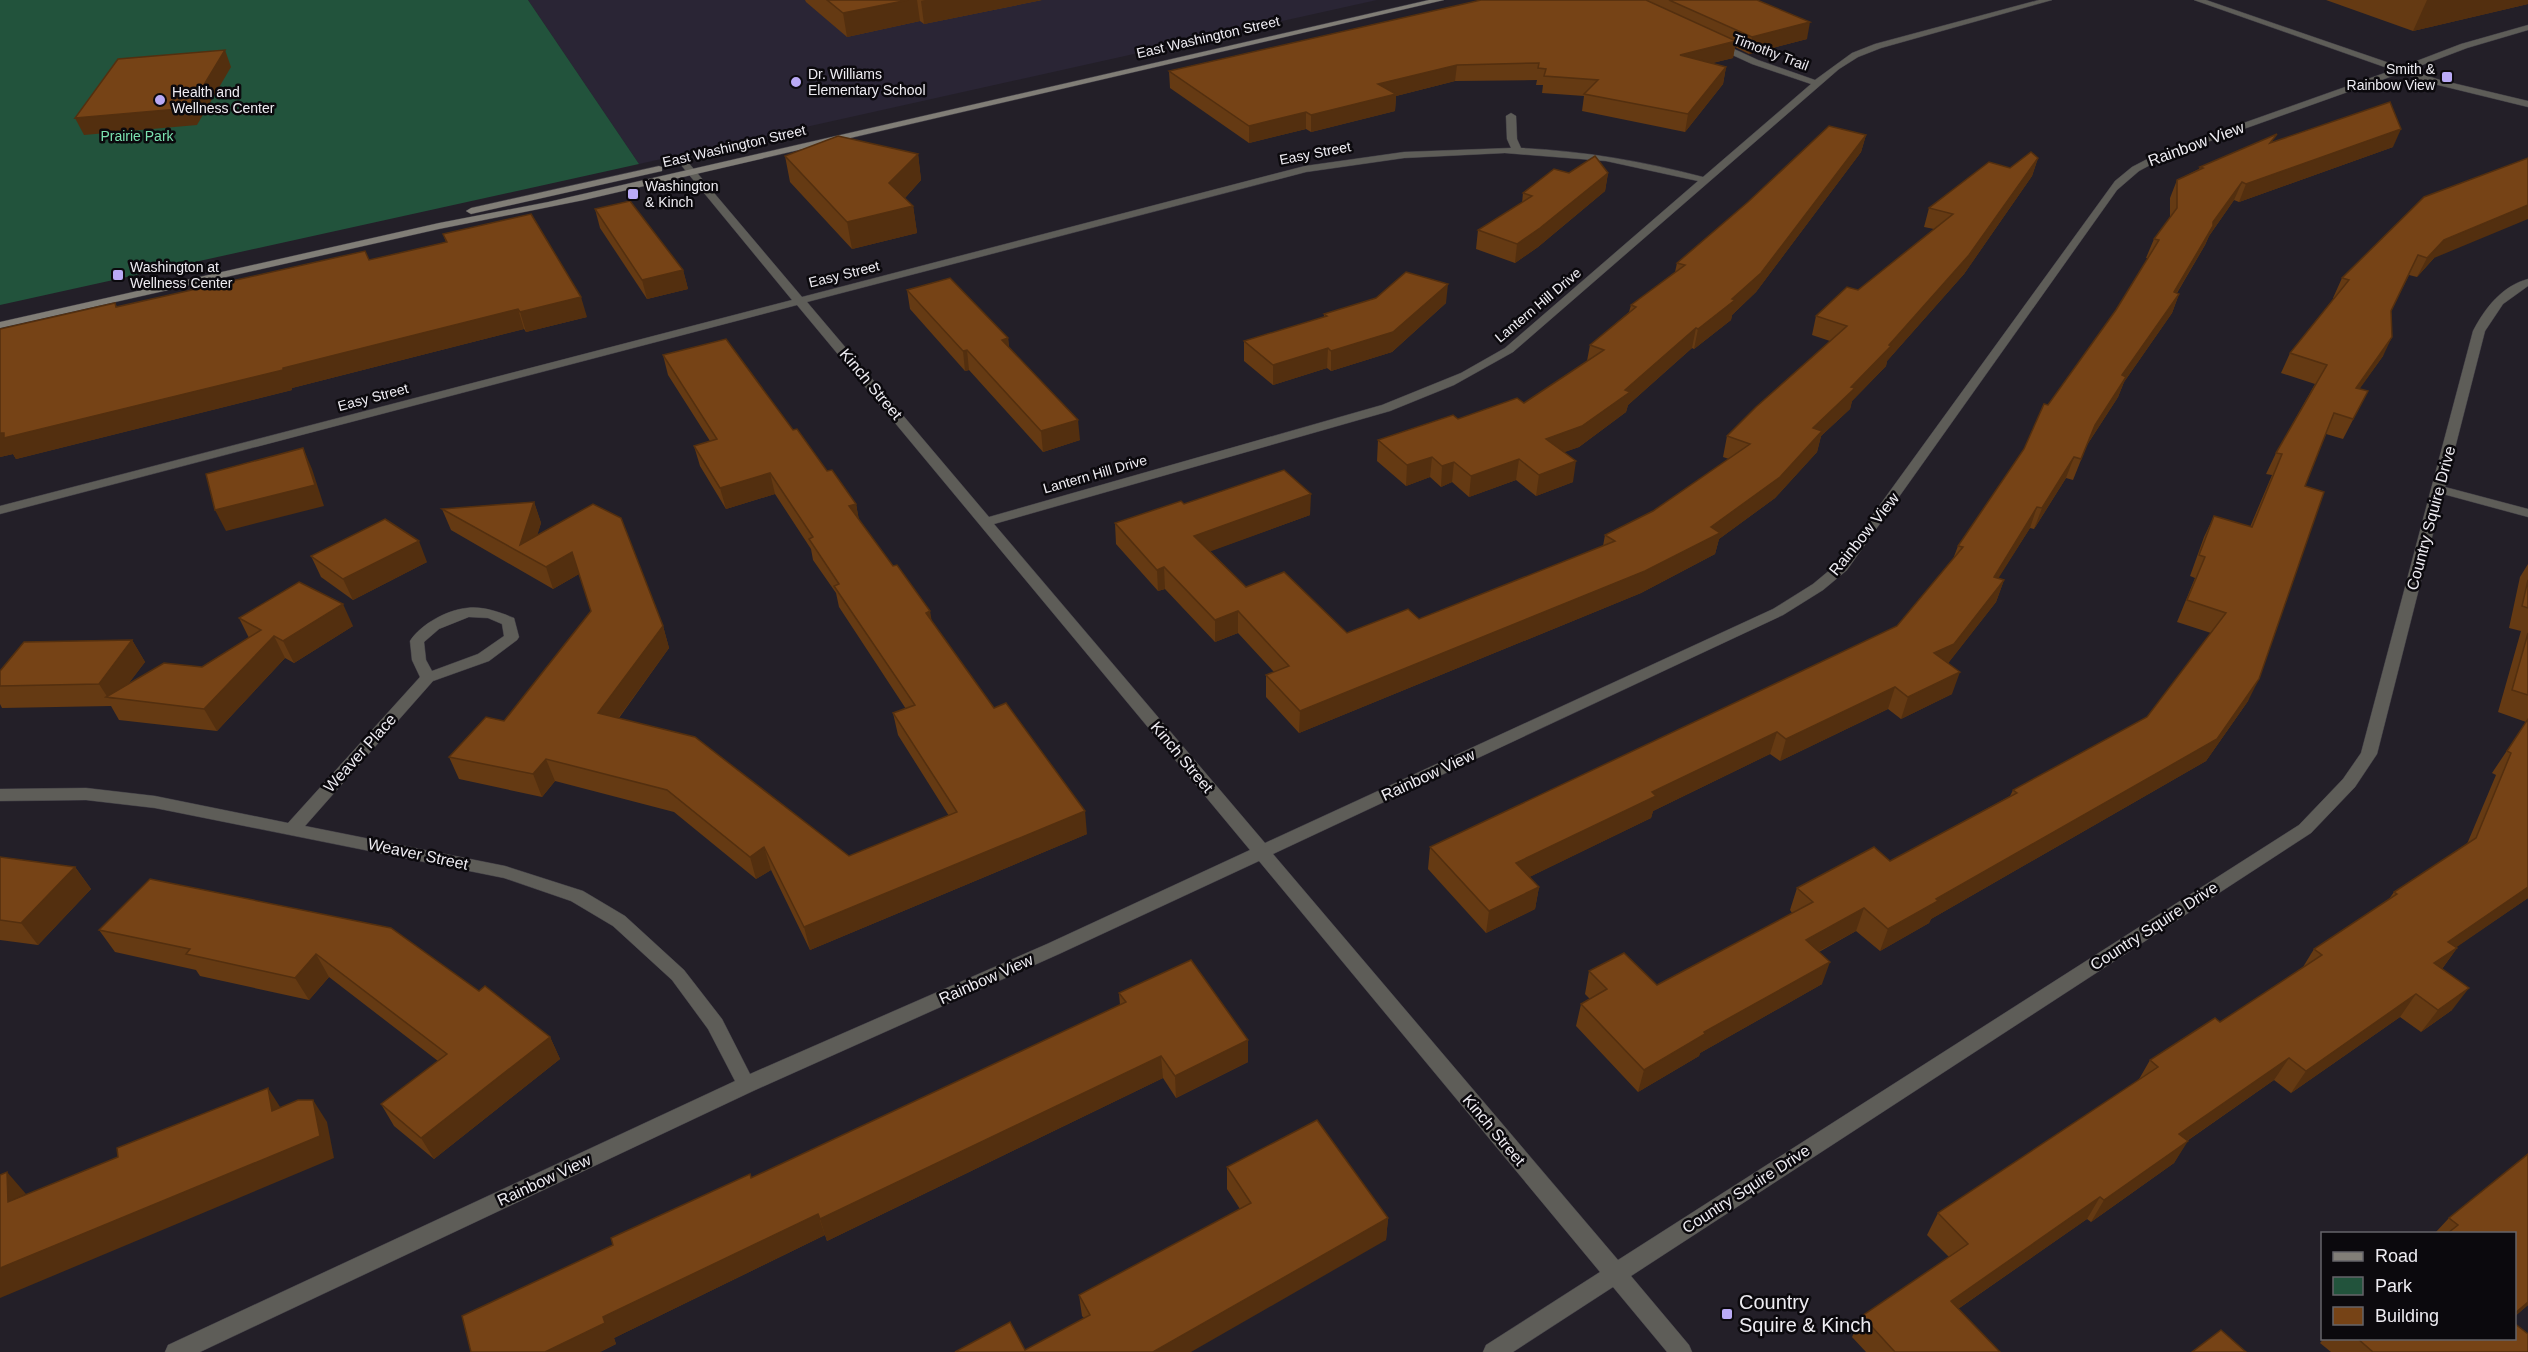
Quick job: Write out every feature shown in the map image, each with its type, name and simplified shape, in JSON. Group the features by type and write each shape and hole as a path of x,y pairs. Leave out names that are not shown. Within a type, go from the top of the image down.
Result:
{"main road":[{"name":"East Washington Street","path":"0,325 438,226 495,217 618,190 687,167 1413,0"},
{"name":"East Washington Street","path":"0,316 1440,0"}],"street":[{"name":"Lantern Hill Drive","path":"985,522 1386,408 1444,387 1482,369 1509,350 1796,102 1815,83 1855,56 1878,46 2048,0"},
{"path":"2198,0 2463,90 2528,104"},
{"name":"Rainbow View","path":"176,1352 746,1085 1053,949 1778,612 1818,588 1842,567 1896,495 2113,188 2126,175 2143,163 2162,155 2464,46 2528,27"},
{"name":"Timothy Trail","path":"1713,43 1755,62 1815,83"},
{"path":"1512,116 1512,139 1516,150"},
{"name":"Easy Street","path":"0,510 1305,169 1392,154 1516,150 1644,165 1704,180"},
{"name":"Kinch Street","path":"687,167 801,300 1681,1352"},
{"name":"Country Squire Drive","path":"1494,1352 2305,829 2349,783 2369,754 2479,331 2488,311 2506,293 2528,282"},
{"path":"2438,489 2528,513"},
{"name":"Weaver Place","path":"293,828 428,678 487,656 505,645 512,637 509,621 490,614 468,612 444,620 427,629 417,641 419,660 428,678"},
{"name":"Weaver Street","path":"0,795 86,794 155,802 505,872 577,896 619,921 678,975 715,1024 746,1085"}],"shaded area":[{"name":"Dr. Williams Elementary School","path":"528,0 1377,0 639,164"}],"green space":[{"name":"Prairie Park","path":"0,0 528,0 639,164 0,305"}],"building":[{"path":"827,0 908,0 843,13"},
{"path":"1481,0 1646,0 1736,41 1680,55 1726,67 1688,114 1584,94 1598,80 1544,76 1546,69 1538,68 1539,63 1457,65 1378,84 1396,94 1311,115 1306,112 1249,126 1169,71"},
{"path":"1669,0 1757,0 1810,22 1752,37"},
{"path":"225,50 190,108 75,118 118,59"},
{"path":"2390,102 2401,129 2246,184 2242,182 2213,222 2213,226 2174,292 2179,294 2122,375 2126,377 2095,425 2081,459 2074,457 2042,508 2037,507 1994,577 2004,580 1954,644 1934,653 1960,672 1908,697 1895,687 1786,739 1777,732 1652,792 1656,796 1516,863 1539,887 1489,911 1430,847 1897,626 1963,547 1958,546 2024,449 2044,404 2048,405 2116,310 2159,240 2154,239 2177,208 2177,180 2203,168 2200,167 2277,134 2270,143"},
{"path":"1829,126 1866,135 1761,273 1732,299 1735,300 1698,329 1696,328 1625,390 1630,392 1582,426 1546,439 1576,461 1539,475 1519,459 1471,476 1454,462 1442,466 1432,457 1407,465 1378,440 1453,415 1458,419 1517,398 1524,403 1604,350 1590,345 1636,307 1631,305 1685,265 1677,263 1748,202"},
{"path":"838,136 918,154 889,183 913,206 847,222 785,156"},
{"path":"2031,152 2038,158 1969,255 1889,345 1891,346 1851,387 1855,388 1813,428 1822,431 1780,477 1711,527 1720,533 1645,571 1300,711 1266,675 1289,666 1238,611 1215,620 1164,567 1157,570 1115,523 1181,501 1184,504 1284,470 1311,494 1194,536 1246,587 1284,572 1347,633 1408,609 1419,619 1615,541 1605,535 1653,511 1750,444 1727,436 1847,326 1816,316 1847,287 1858,290 1953,214 1929,208 1989,162 2010,168"},
{"path":"1595,156 1608,173 1517,244 1478,230 1532,196 1523,193 1554,169 1569,173"},
{"path":"2528,158 2528,205 2444,240 2427,258 2418,255 2391,311 2392,337 2356,388 2368,391 2353,419 2334,413 2305,486 2324,492 2259,679 2217,739 1936,899 1938,901 1888,929 1864,908 1806,940 1830,962 1704,1032 1705,1034 1644,1070 1581,1004 1607,989 1589,971 1624,953 1657,985 1813,902 1797,888 1874,847 1890,861 2017,793 2013,790 2147,717 2226,613 2187,600 2205,557 2199,555 2214,516 2252,527 2282,454 2276,453 2327,365 2290,353 2349,280 2342,278 2424,197"},
{"path":"630,201 683,270 642,280 595,209"},
{"path":"531,214 581,297 520,312 518,309 283,368 283,370 4,438 4,433 0,433 0,329 115,303 116,307 365,251 369,260 447,242 443,234"},
{"path":"1406,272 1448,284 1393,332 1331,351 1328,348 1273,365 1244,341 1327,316 1324,314 1376,298"},
{"path":"950,278 1008,338 1002,340 1078,420 1041,431 967,350 963,351 907,290"},
{"path":"726,339 793,430 797,429 827,471 832,470 856,504 849,506 893,566 897,565 930,611 926,613 994,708 1006,703 1085,811 804,927 764,847 750,857 667,790 546,759 533,774 449,757 486,717 504,721 591,611 572,552 546,567 442,509 534,502 520,545 593,504 621,518 663,626 598,713 695,737 849,856 957,812 893,713 915,705 834,586 839,584 809,539 813,537 770,473 720,488 694,446 717,439 663,355"},
{"path":"303,448 315,485 215,510 206,474"},
{"path":"385,519 419,541 343,579 311,556"},
{"path":"2528,580 2528,608 2522,606"},
{"path":"299,582 343,604 283,641 274,636 204,709 106,697 164,663 202,667 261,630 239,618"},
{"path":"2528,633 2528,695 2512,690"},
{"path":"132,640 99,684 0,686 0,671 24,642"},
{"path":"2528,719 2528,887 2448,942 2457,948 2434,963 2469,988 2438,1010 2416,994 2306,1071 2289,1058 2179,1134 2188,1141 2104,1200 2100,1197 1951,1301 2000,1352 1895,1352 1862,1316 1968,1244 1938,1213 2158,1067 2150,1060 2215,1018 2220,1022 2322,955 2314,949 2397,894 2394,892 2476,838 2511,753 2507,751"},
{"path":"0,857 75,867 21,923 0,920"},
{"path":"150,879 391,928 479,991 485,986 550,1037 421,1138 381,1104 447,1054 316,954 295,978 186,954 190,949 99,930"},
{"path":"1191,960 1248,1040 1175,1076 1161,1056 820,1219 818,1214 603,1317 605,1323 545,1352 471,1352 462,1316 613,1245 611,1238 750,1174 751,1178 1126,1002 1119,993"},
{"path":"268,1088 272,1111 298,1100 313,1100 320,1136 0,1268 0,1175 7,1172 8,1202 118,1157 117,1148"},
{"path":"1317,1120 1388,1218 1153,1352 955,1352 1010,1322 1025,1350 1090,1315 1079,1295 1251,1203 1227,1167"},
{"path":"2528,1154 2528,1302 2516,1312 2516,1232 2449,1232 2458,1225 2449,1218"},
{"path":"2516,1325 2528,1334 2528,1352 2373,1352 2359,1340 2516,1340"},
{"path":"2221,1330 2246,1352 2192,1352"}],"place":[{"name":"Smith & Rainbow View","path":"2447,77"},
{"name":"Dr. Williams Elementary School","path":"796,82"},
{"name":"Health and Wellness Center","path":"160,100"},
{"name":"Washington & Kinch","path":"633,194"},
{"name":"Washington at Wellness Center","path":"118,275"},
{"name":"Country Squire & Kinch","path":"1727,1314"}]}
